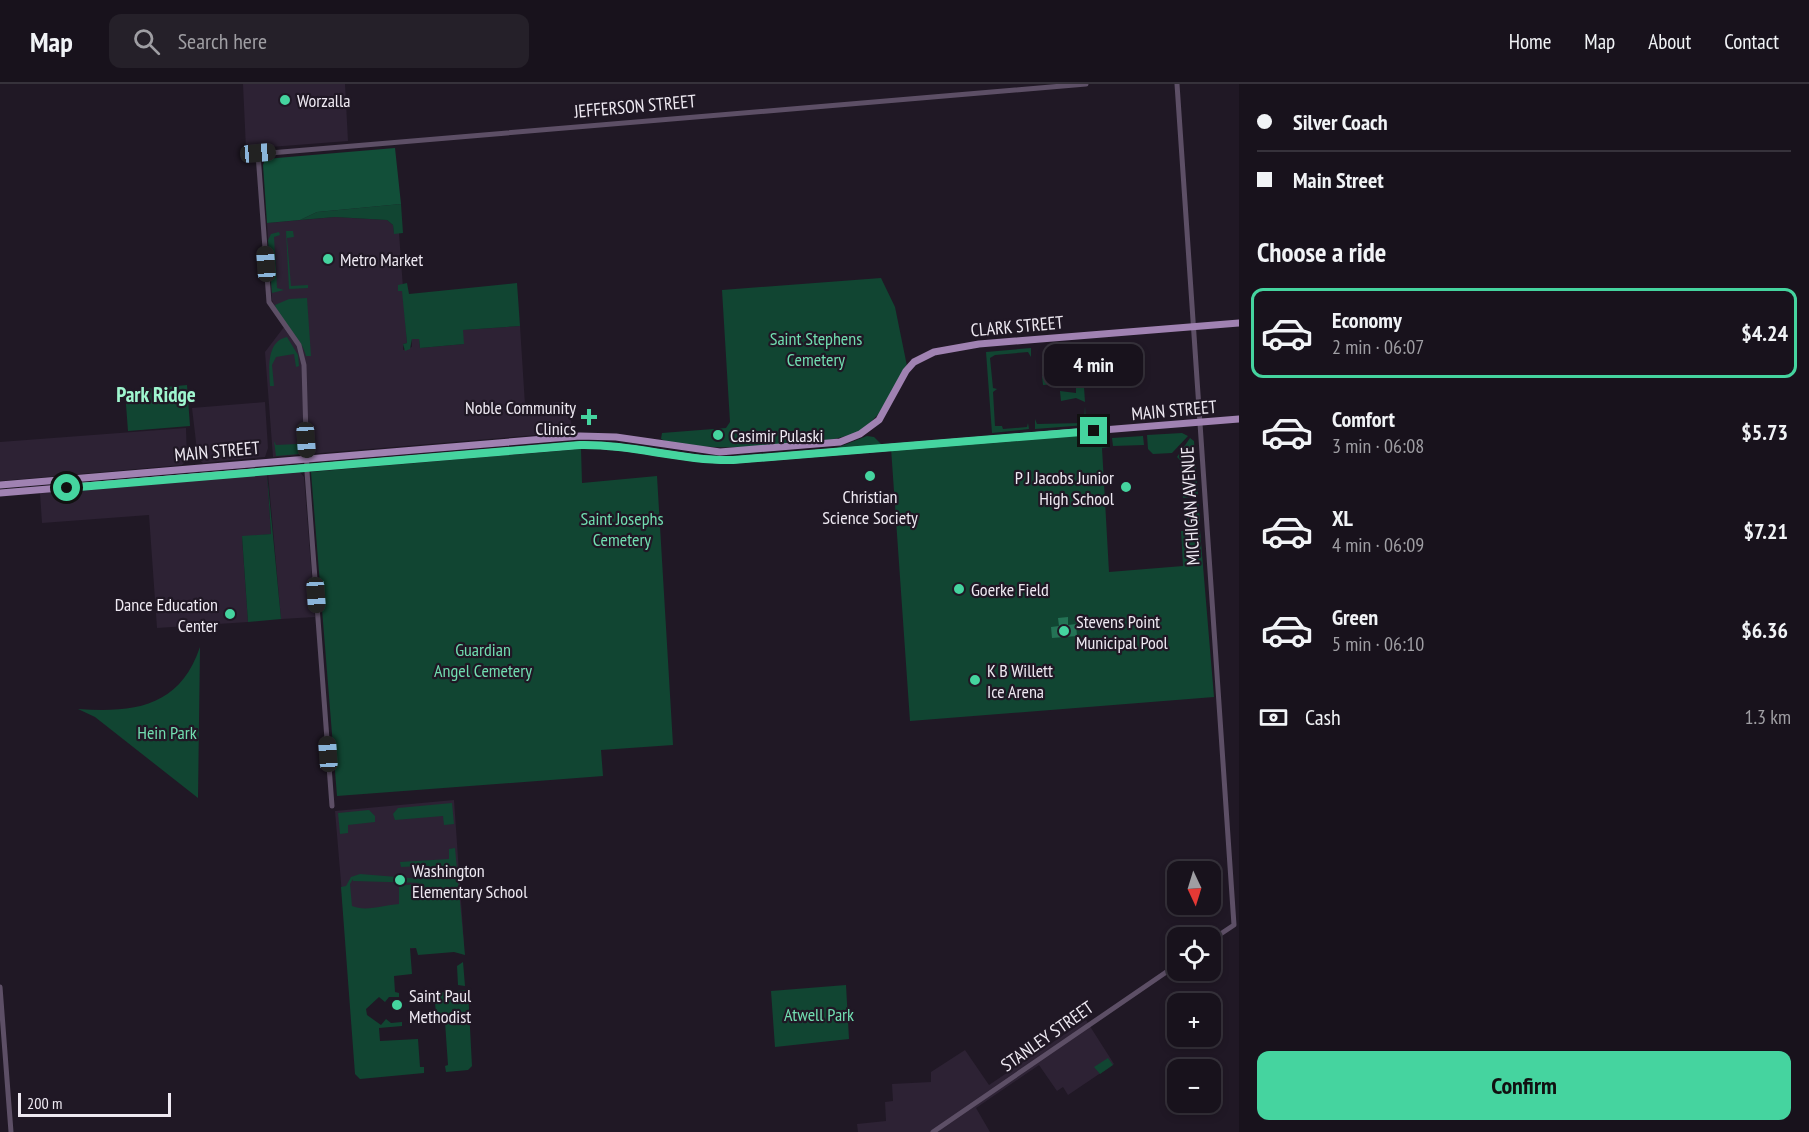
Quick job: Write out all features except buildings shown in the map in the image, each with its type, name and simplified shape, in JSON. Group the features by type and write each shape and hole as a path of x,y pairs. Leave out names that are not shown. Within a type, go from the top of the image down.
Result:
{"main road":[{"name":"CLARK STREET","path":"840,442 860,434 879,420 906,371 914,362 934,352 979,344 1239,323"},
{"name":"MAIN STREET","path":"0,494 601,444 701,460 733,460 1239,419"},
{"name":"MAIN STREET","path":"0,485 580,436 622,437 686,449 720,452 840,442"}],"street":[{"name":"JEFFERSON STREET","path":"307,459 308,418 303,356 296,340 272,308 268,296 258,153 1086,84"},
{"name":"MICHIGAN AVENUE","path":"1177,84 1234,925 1221,934"},
{"path":"307,459 332,806"},
{"name":"STANLEY STREET","path":"933,1132 1167,972"},
{"path":"0,987 11,1132"}],"shaded area":[{"path":"243,84 345,84 348,141 246,149"},
{"path":"395,148 401,204 317,212 300,220 267,223 263,165 265,159"},
{"path":"335,217 387,220 393,225 394,233 399,233 407,343 403,344 403,350 412,347 412,339 419,339 420,348 463,344 462,330 520,326 525,405 569,401 572,432 273,457 265,352 284,327 272,300 267,223"},
{"path":"265,402 268,448 265,457 203,463 198,459 192,408"},
{"path":"186,428 187,460 182,465 0,481 0,442"},
{"path":"298,470 304,477 315,617 281,619 268,473"},
{"path":"267,473 271,534 242,537 248,622 157,628 149,515 42,523 40,493"},
{"name":"Stevens Point Municipal Pool","path":"1068,617 1068,625 1076,624 1077,636 1052,638 1051,627 1059,626 1058,618"},
{"name":"Washington Elementary School","path":"454,800 464,944 347,954 335,811"},
{"path":"1086,1020 1114,1064 1068,1095 1063,1087 1057,1091 1039,1065 976,1108 990,1132 858,1132 857,1124 886,1121 885,1102 893,1101 892,1084 931,1082 931,1072 965,1050 989,1085"}],"green space":[{"path":"401,204 403,233 394,234 393,225 387,220 335,217 300,220 317,212"},
{"path":"286,231 293,231 294,237 287,238 291,286 308,285 308,288 289,289"},
{"path":"279,232 280,235 274,237 277,288 284,290 272,293 268,240 271,234"},
{"name":"Saint Stephens Cemetery","path":"881,278 895,307 907,366 887,402 875,418 859,431 844,437 821,441 760,447 700,446 676,444 661,439 662,433 726,428 730,422 722,290"},
{"path":"407,283 409,294 517,283 520,326 463,330 464,344 420,348 419,339 412,339 410,349 405,351 403,344 407,343 402,291 398,291 398,285"},
{"path":"307,298 311,356 306,356 300,342 275,305 289,299"},
{"path":"287,337 298,355 299,366 296,367 294,354 276,357 272,365 274,386 270,386 269,365 272,350 275,344"},
{"path":"1031,348 1031,357 1028,352 995,355 990,358 993,388 997,389 993,392 995,426 1002,426 1003,429 1027,427 1028,423 1029,429 992,433 986,352"},
{"path":"1065,374 1065,388 1060,388 1059,384 1043,385 1042,376"},
{"path":"187,385 190,426 128,431 125,391"},
{"path":"1084,387 1085,402 1076,398 1061,401 1060,391 1076,393 1076,388"},
{"path":"1085,406 1086,425 1035,429 1035,419 1037,424 1084,423"},
{"path":"1100,431 1101,439 1109,438 1110,447 1102,448 1109,572 1183,566 1181,531 1200,530 1214,697 910,721 891,448"},
{"path":"1182,433 1188,436 1172,453 1153,454 1148,449 1147,435"},
{"path":"867,436 874,437 882,445 834,449"},
{"path":"1143,436 1144,445 1113,446 1112,438"},
{"path":"1190,438 1194,441 1198,496 1183,498 1180,460 1177,457"},
{"path":"300,439 299,454 276,456 274,441 276,445 297,444"},
{"name":"Guardian Angel Cemetery","path":"581,449 582,483 657,476 673,745 601,750 603,776 337,796 311,472"},
{"path":"267,473 281,619 248,622 242,536 271,534"},
{"path":"1191,500 1198,500 1200,521 1187,524 1184,510 1191,509"},
{"name":"Hein Park","path":"200,647 198,798 95,717 78,709 118,709 152,702 167,694 180,683 191,667"},
{"path":"452,803 454,824 444,825 443,816 395,820 393,814 398,808"},
{"path":"369,810 375,816 375,822 348,825 348,833 340,834 338,813"},
{"path":"455,848 465,955 454,952 418,955 416,948 410,948 412,974 394,976 395,992 399,993 399,997 389,997 385,1002 379,997 366,1009 367,1015 381,1025 386,1019 391,1023 402,1022 402,1026 379,1028 380,1041 418,1039 420,1067 424,1067 424,1073 360,1079 355,1074 341,887 346,886 351,877 360,874 422,879 421,866 401,867 400,862 449,859 449,849","holes":["353,879 353,881 423,883 399,886 399,904 357,908 352,906 350,884"]},
{"path":"463,962 465,986 458,985 457,966"},
{"name":"Atwell Park","path":"846,985 849,1039 775,1047 771,991"},
{"path":"468,990 472,1066 468,1070 446,1072 445,1066 448,1065 445,1022 437,1023 434,993"},
{"path":"1108,1058 1113,1065 1100,1074 1094,1067"}],"place":[{"name":"Worzalla","path":"285,100"},
{"name":"Metro Market","path":"328,259"},
{"name":"Noble Community Clinics","path":"589,417"},
{"name":"Casimir Pulaski","path":"718,435"},
{"name":"Christian Science Society","path":"870,476"},
{"name":"P J Jacobs Junior High School","path":"1126,487"},
{"name":"Goerke Field","path":"959,589"},
{"name":"Dance Education Center","path":"230,614"},
{"name":"Stevens Point Municipal Pool","path":"1064,631"},
{"name":"K B Willett Ice Arena","path":"975,680"},
{"name":"Washington Elementary School","path":"400,880"},
{"name":"Saint Paul Methodist","path":"397,1005"}],"district":[{"name":"Park Ridge","path":"156,394"}],"route":[{"path":"67,488 580,445 601,444 701,460 733,460 1094,431"}],"park label":[{"name":"Saint Josephs Cemetery","path":"622,528"}]}
